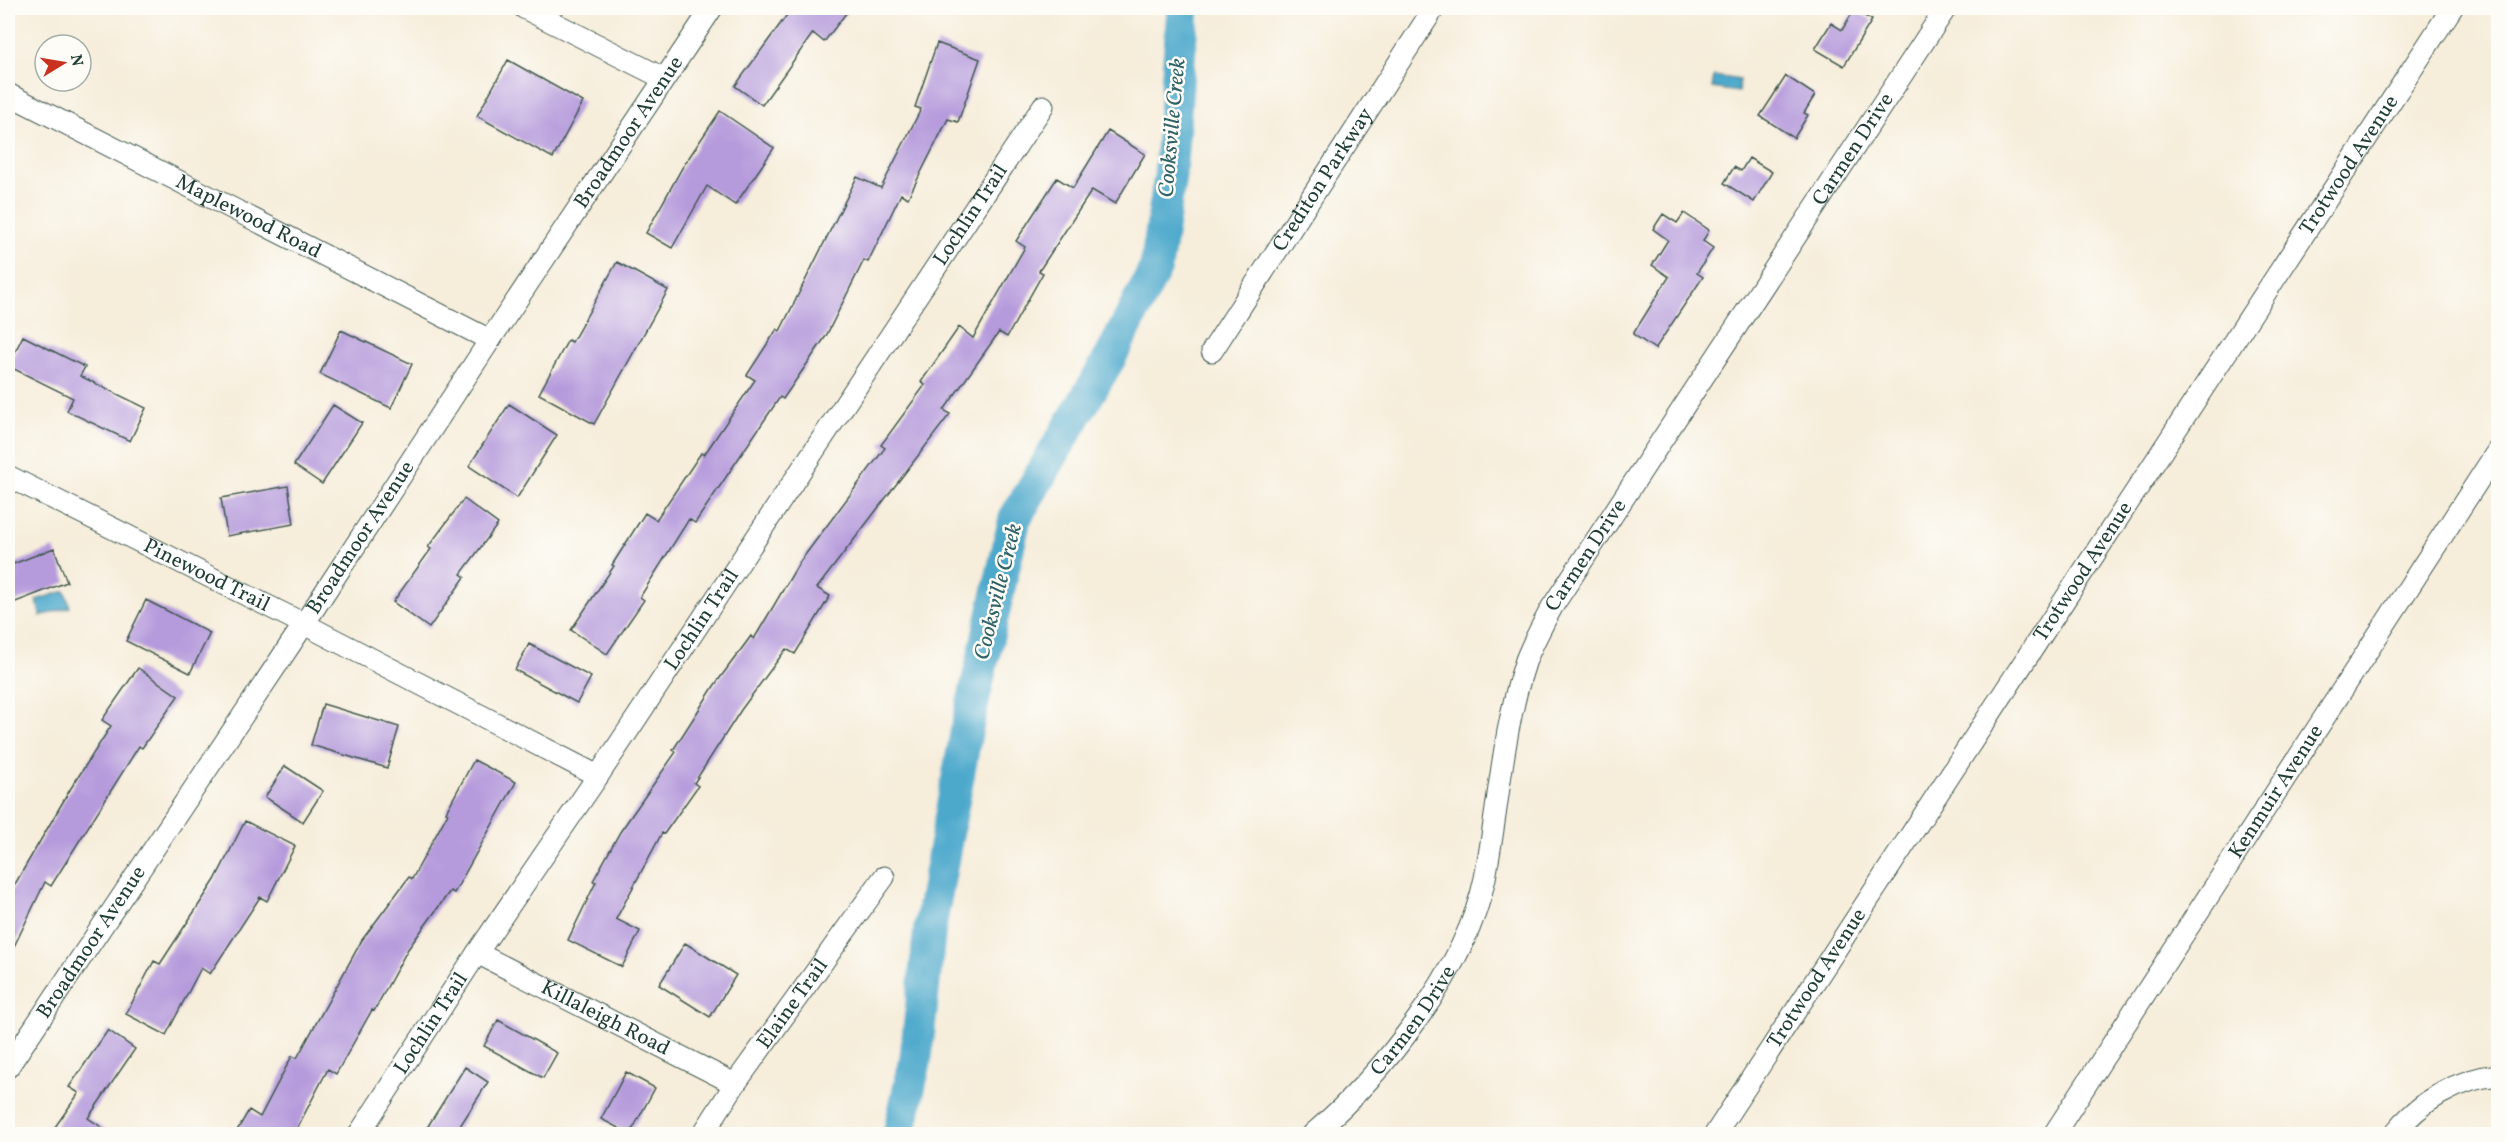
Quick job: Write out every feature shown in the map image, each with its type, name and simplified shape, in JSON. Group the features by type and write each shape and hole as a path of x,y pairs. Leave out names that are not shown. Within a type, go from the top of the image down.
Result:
{"street":[{"path":"524,8 663,78"},
{"name":"Broadmoor Avenue","path":"8,1067 304,624 663,78 712,8"},
{"name":"Crediton Parkway","path":"1212,351 1434,8"},
{"name":"Carmen Drive","path":"1313,1134 1356,1092 1415,1022 1440,988 1469,930 1485,879 1505,747 1519,683 1527,658 1552,607 1946,8"},
{"name":"Trotwood Avenue","path":"1715,1134 2451,8"},
{"name":"Maplewood Road","path":"8,94 490,340"},
{"name":"Lochlin Trail","path":"360,1134 477,953 598,776 1043,106"},
{"name":"Kenmuir Avenue","path":"2054,1134 2499,450"},
{"name":"Pinewood Trail","path":"8,476 304,624 598,776"},
{"name":"Elaine Trail","path":"704,1134 735,1084 884,877"},
{"name":"Killaleigh Road","path":"477,953 735,1084"},
{"path":"2394,1134 2422,1105 2446,1091 2485,1076 2499,1075"}],"water":[{"path":"1714,76 1740,80 1738,92 1712,88"},
{"path":"65,591 70,607 41,616 36,600"}],"building":[{"path":"792,8 850,8 824,42 813,33 762,105 735,86"},
{"path":"1854,10 1872,20 1844,66 1815,49 1831,23 1842,30"},
{"path":"937,43 980,59 958,122 948,119 908,198 901,194 868,262 864,260 826,336 783,399 780,397 695,523 689,519 640,597 644,600 607,654 571,630 614,566 612,565 645,513 656,520 701,453 704,455 755,380 747,375 777,329 780,331 857,177 881,188 921,109 915,107"},
{"path":"508,60 583,102 553,158 477,116"},
{"path":"1786,76 1815,95 1804,113 1808,115 1794,138 1760,116"},
{"path":"720,111 774,148 735,205 707,186 672,248 646,233 682,168"},
{"path":"1108,131 1145,154 1115,204 1092,190 1039,271 1043,273 1007,337 999,332 944,410 950,414 817,588 830,596 795,654 786,649 741,710 694,783 698,786 664,834 662,833 616,919 640,931 622,967 568,940 596,882 593,881 620,832 676,752 673,750 714,686 751,636 754,639 799,563 885,448 881,445 925,385 921,382 959,327 973,338 1025,247 1016,241 1057,178 1073,188"},
{"path":"1749,158 1772,172 1754,202 1724,183 1734,167 1741,171"},
{"path":"1684,213 1709,230 1703,241 1713,248 1697,273 1703,277 1655,349 1633,334 1669,277 1652,265 1668,240 1653,229 1663,214 1677,223"},
{"path":"617,262 668,290 594,424 539,394 568,340 572,342"},
{"path":"341,330 412,364 391,408 320,374"},
{"path":"23,336 85,367 80,376 146,408 130,441 67,411 73,398 8,366"},
{"path":"509,404 557,435 517,498 469,466"},
{"path":"333,405 362,423 322,484 294,465"},
{"path":"288,486 294,524 227,536 221,498"},
{"path":"464,499 498,524 461,574 465,577 429,628 393,602 431,549 428,547"},
{"path":"54,548 67,582 8,605 8,566"},
{"path":"146,600 210,633 190,673 126,641"},
{"path":"529,644 591,677 577,703 515,670"},
{"path":"138,668 178,696 142,748 139,746 51,886 45,882 8,959 8,896 71,788 111,726 102,720"},
{"path":"323,704 399,727 387,768 311,745"},
{"path":"474,760 516,782 454,893 450,891 408,949 336,1074 328,1069 294,1134 235,1134 249,1110 260,1117 292,1056 297,1058 362,940 409,877 412,879"},
{"path":"285,766 323,791 303,822 265,797"},
{"path":"245,821 295,846 267,901 260,897 210,974 201,968 166,1035 126,1014 154,961 160,964 215,880"},
{"path":"685,943 736,975 710,1017 659,985"},
{"path":"498,1020 557,1053 543,1078 484,1046"},
{"path":"108,1030 135,1049 88,1118 112,1134 50,1134 79,1093 69,1087"},
{"path":"465,1067 488,1082 455,1134 423,1134"},
{"path":"626,1072 655,1088 630,1134 601,1119"}],"waterway":[{"name":"Cooksville Creek","path":"899,1134 916,1057 930,927 967,728 1015,518 1111,356 1156,267 1170,176 1183,8"}]}
